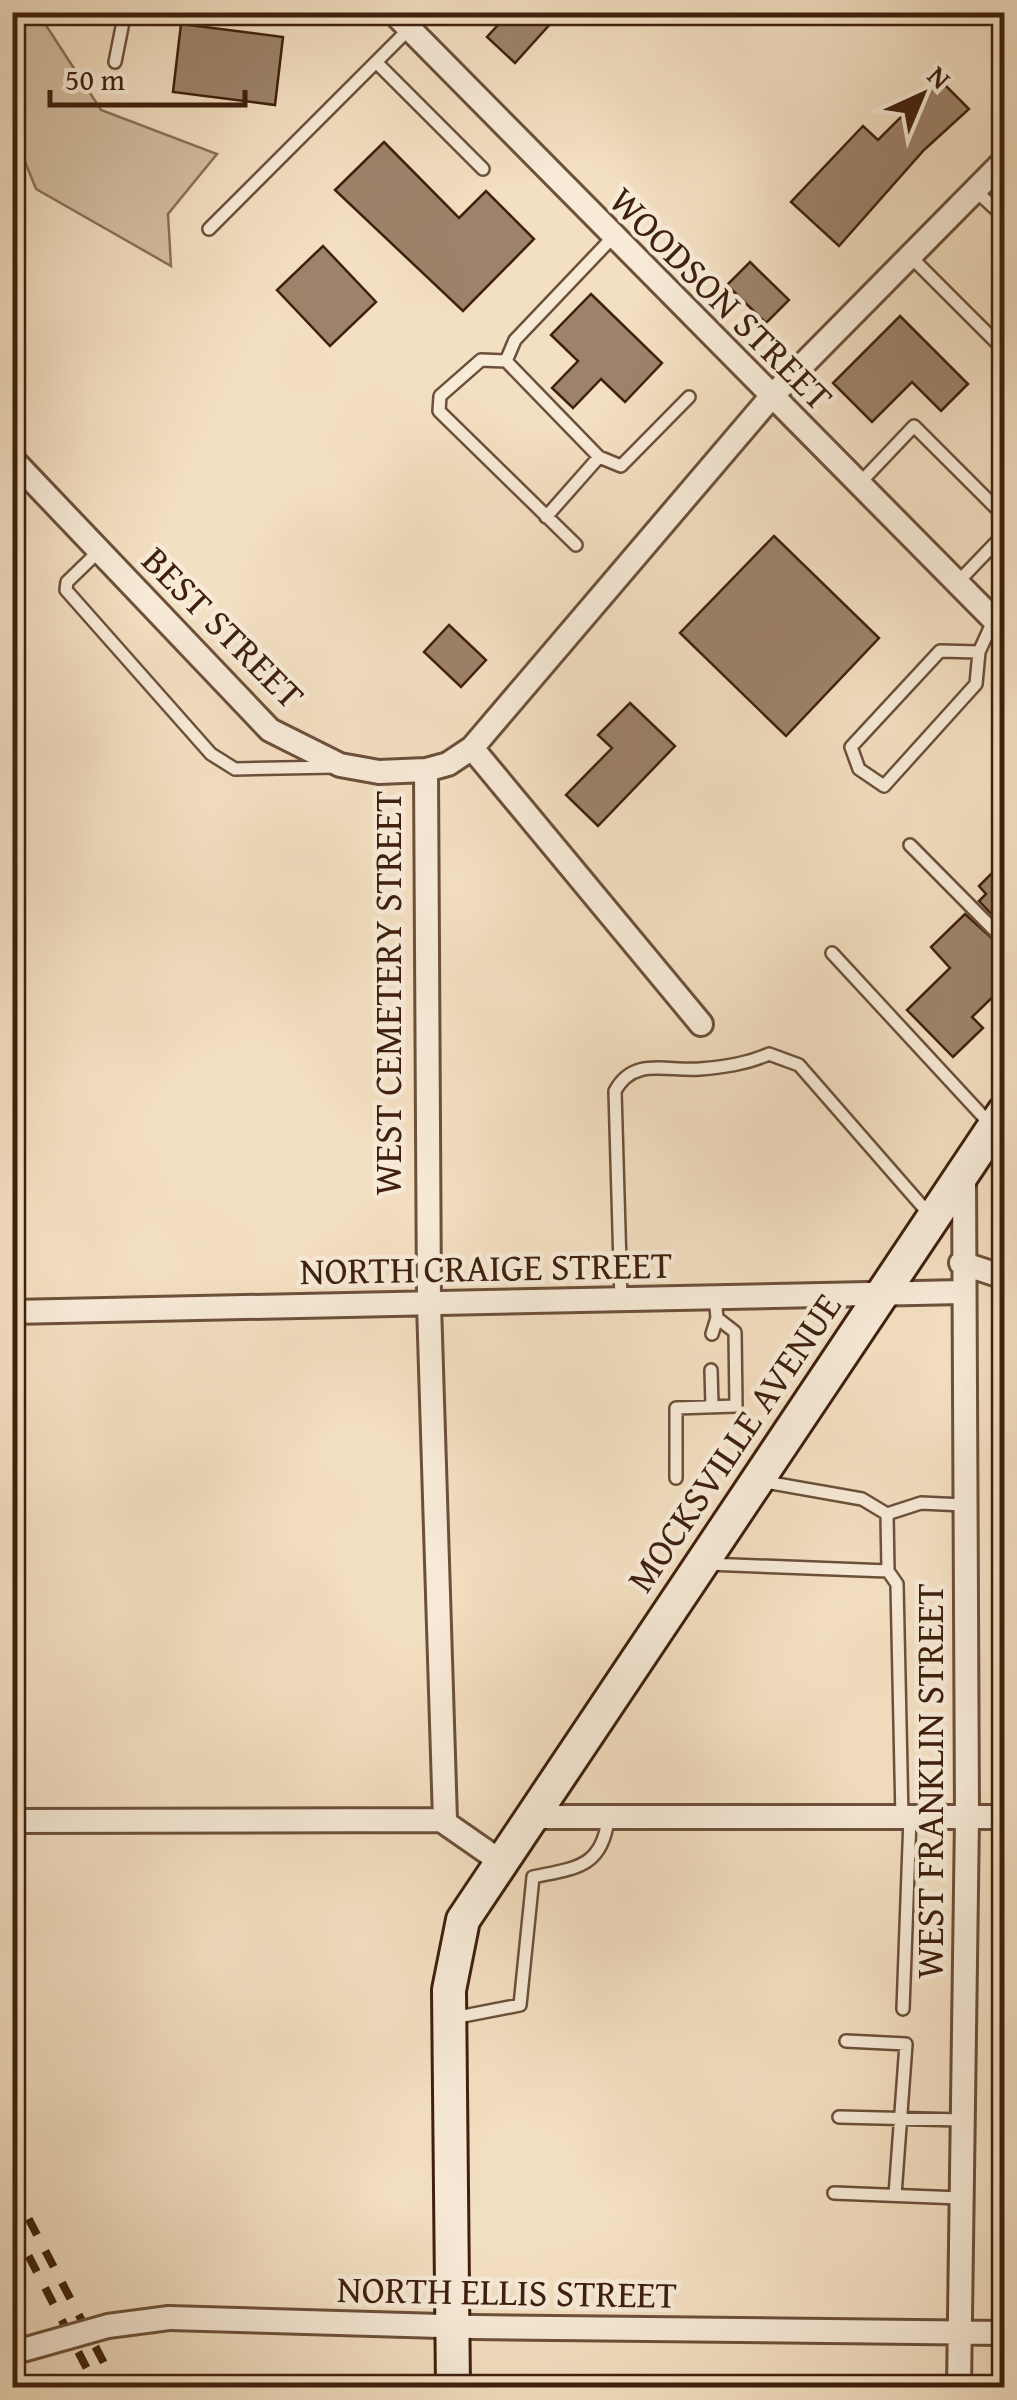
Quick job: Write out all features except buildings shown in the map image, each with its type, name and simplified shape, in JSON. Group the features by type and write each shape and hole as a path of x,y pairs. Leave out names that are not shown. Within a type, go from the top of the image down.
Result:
{"street":[{"name":"WOODSON STREET","path":"404,19 771,397 999,624"},
{"name":"WEST CEMETERY STREET","path":"444,1820 429,1304 426,770 448,764 472,748 771,397 1004,161"},
{"name":"BEST STREET","path":"12,458 270,730 350,767 379,772 426,770"},
{"path":"472,748 701,1024"},
{"name":"MOCKSVILLE AVENUE","path":"530,1817 999,1120"},
{"name":"WEST FRANKLIN STREET","path":"959,2388 967,1818 961,1262 964,1174"},
{"path":"961,1262 1004,1277"},
{"name":"NORTH CRAIGE STREET","path":"12,1312 621,1300 716,1308 882,1294 962,1292"},
{"path":"453,2388 451,1968 458,1932 530,1817 1004,1817"},
{"path":"12,1821 444,1820 500,1861"},
{"name":"NORTH ELLIS STREET","path":"12,2352 108,2326 169,2318 454,2327 1004,2333"}],"lane":[{"path":"115,62 125,12"},
{"path":"209,230 376,62 404,19"},
{"path":"376,62 484,168"},
{"path":"975,190 1004,217"},
{"path":"506,361 515,340 614,237"},
{"path":"910,256 1004,350"},
{"path":"576,545 438,411 440,396 481,360 506,361 599,458 621,466 689,397"},
{"path":"858,485 914,426 1004,516"},
{"path":"546,517 599,458"},
{"path":"957,583 1004,534"},
{"path":"100,550 66,582 66,590 222,763 235,768 350,767"},
{"path":"979,652 940,652 851,747 859,769 884,786 896,775 976,684 979,652 999,624"},
{"path":"910,846 1004,940"},
{"path":"832,953 999,1120"},
{"path":"621,1300 615,1090 622,1077 647,1066 695,1070 744,1064 769,1054 799,1065 933,1219"},
{"path":"712,1334 716,1308"},
{"path":"676,1478 676,1408 736,1406 735,1332 716,1308"},
{"path":"711,1370 712,1406"},
{"path":"756,1480 862,1499 887,1514 920,1504 964,1504"},
{"path":"887,1514 888,1571 897,1584 906,1818 903,2009"},
{"path":"700,1564 888,1571"},
{"path":"500,1861 517,1874 533,1877 585,1866 605,1841 608,1819"},
{"path":"449,2019 520,2005 533,1877"},
{"path":"846,2041 906,2044 895,2196"},
{"path":"839,2117 962,2120"},
{"path":"834,2192 960,2198"}],"shaded area":[{"path":"13,12 38,13 101,110 217,154 168,214 171,266 36,189 13,132"}],"railway":[{"path":"12,2187 117,2388"},
{"path":"12,2224 97,2388"}]}
